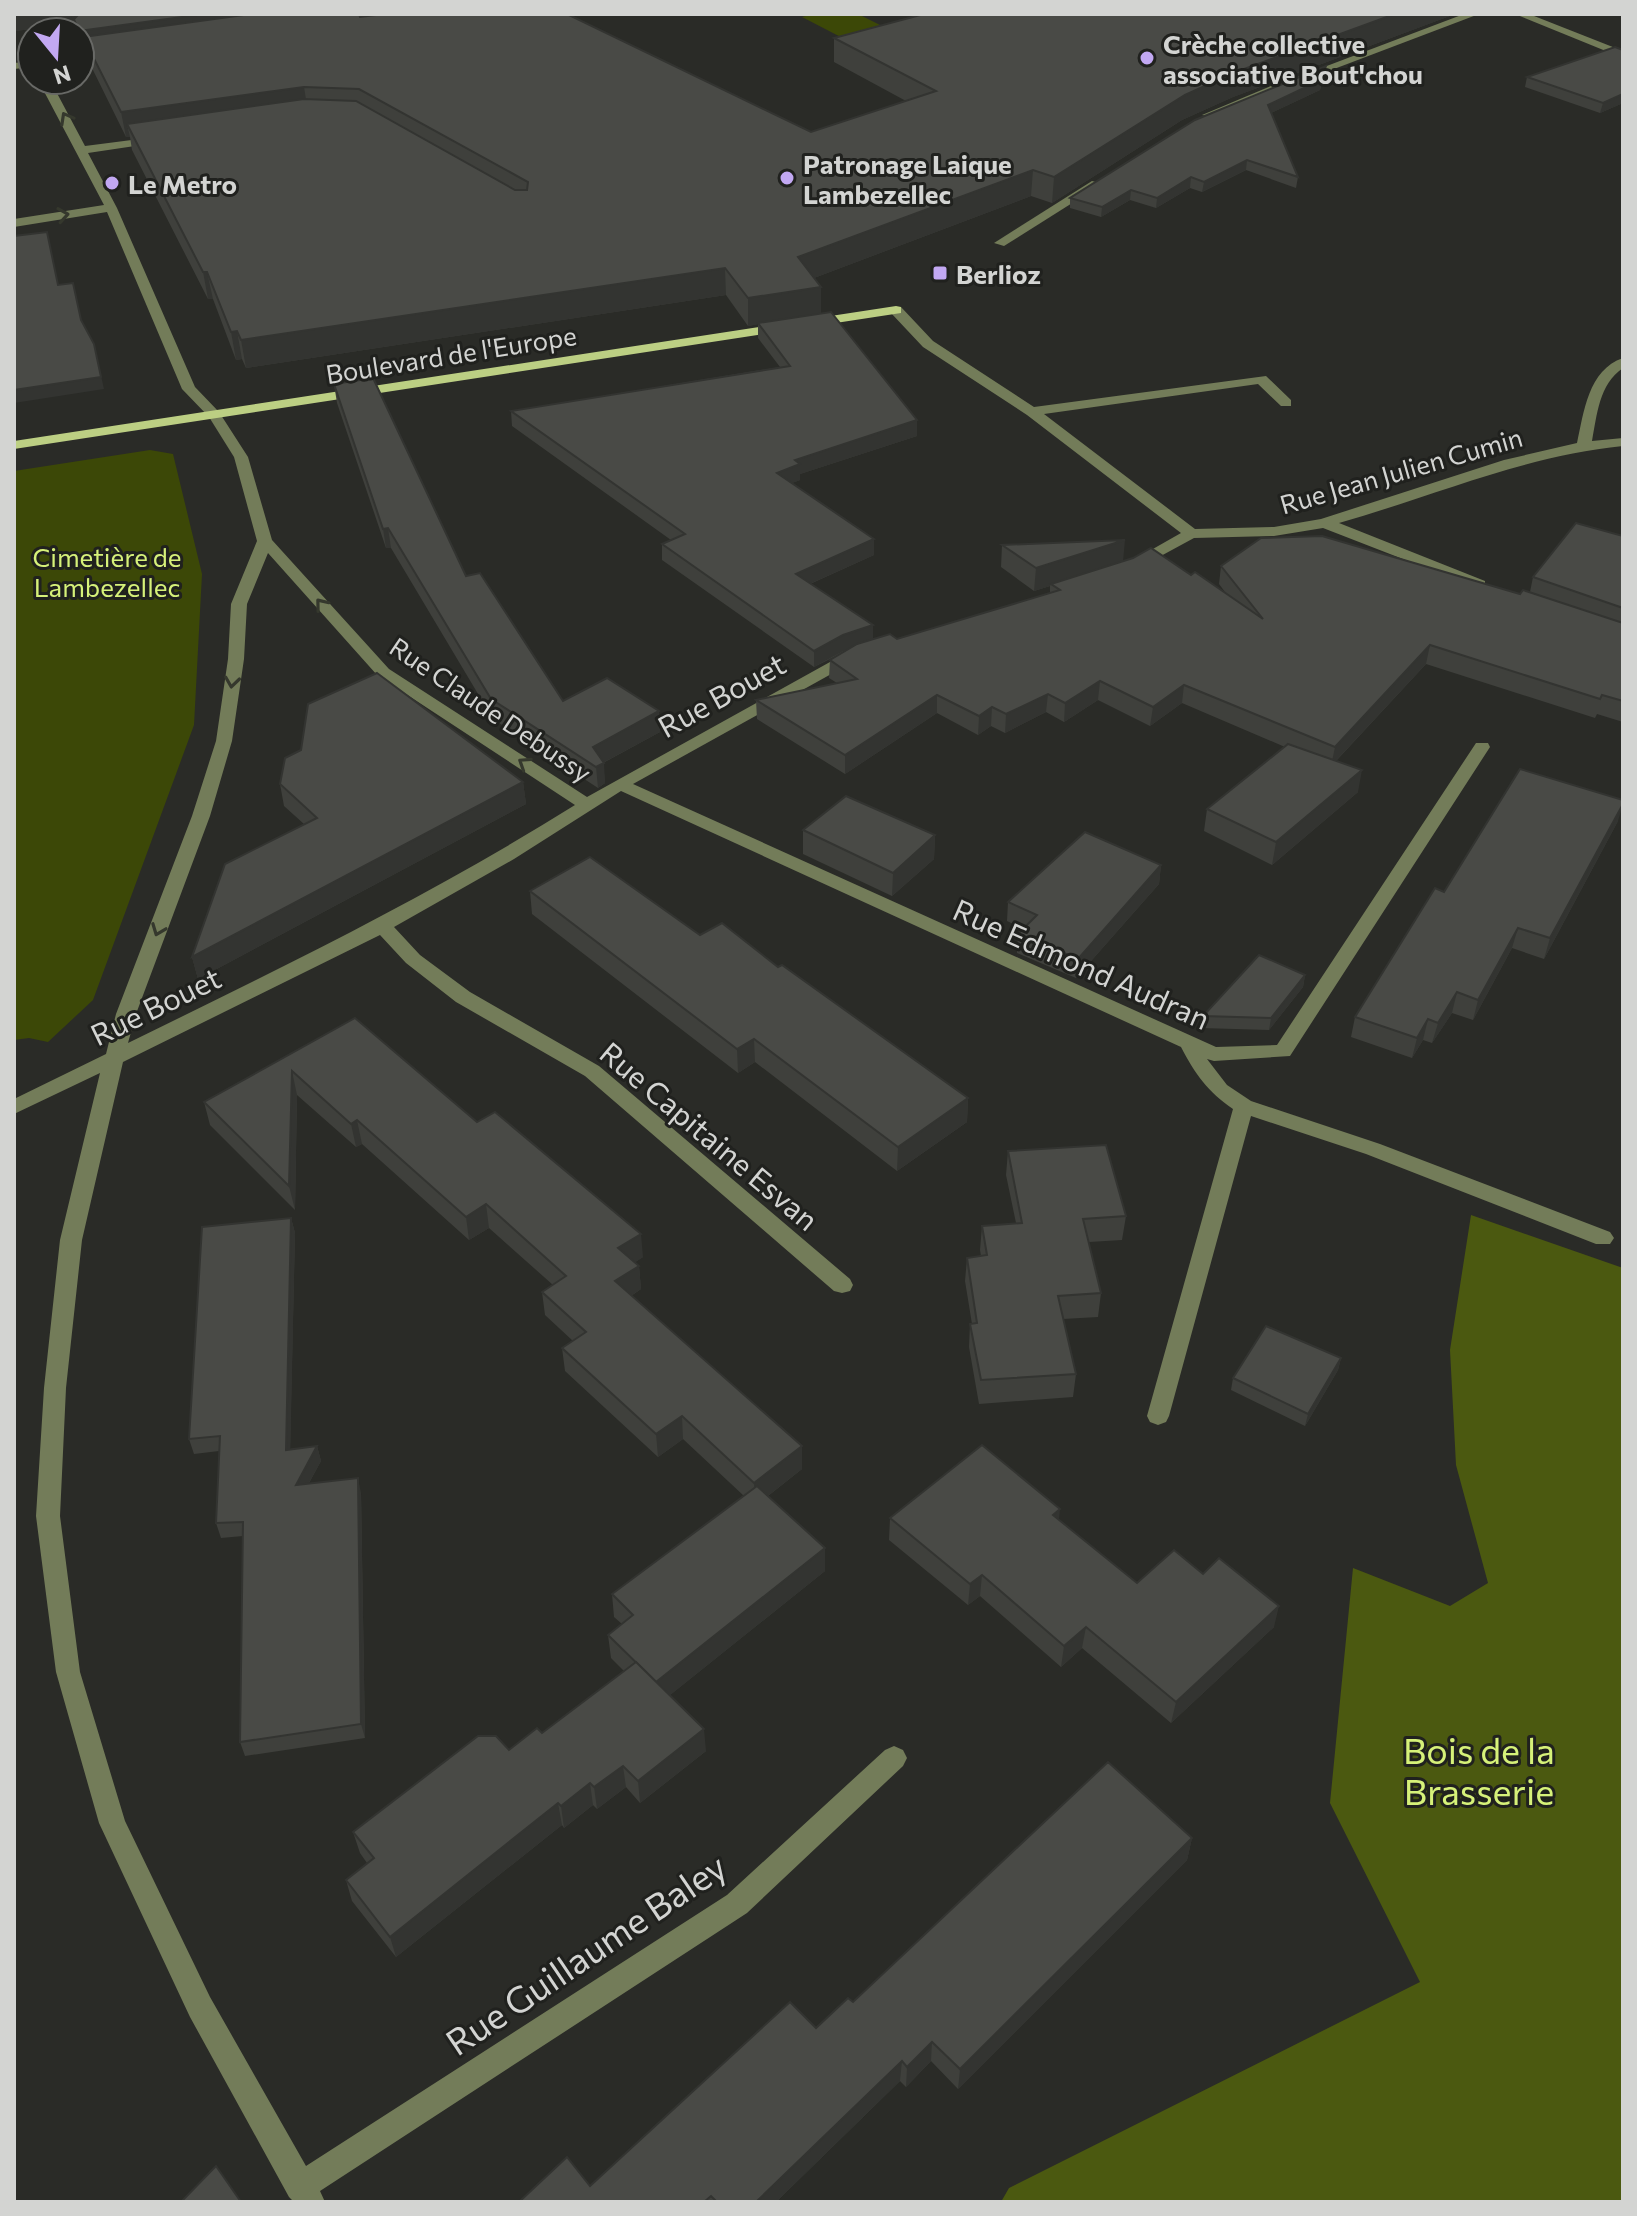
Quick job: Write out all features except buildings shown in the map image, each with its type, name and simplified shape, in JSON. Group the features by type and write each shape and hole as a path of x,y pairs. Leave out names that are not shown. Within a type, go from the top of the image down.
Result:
{"main road":[{"name":"Boulevard de l'Europe","path":"14,445 896,310"}],"street":[{"path":"1200,119 1474,14"},
{"path":"1520,14 1623,55"},
{"name":"Rue Claude Debussy","path":"53,96 84,150 111,208 189,389 214,415 241,457 265,541 383,672 589,806"},
{"path":"84,150 166,138"},
{"path":"1000,243 1110,174"},
{"path":"14,223 111,208"},
{"path":"896,310 928,344 1032,412 1191,534 1115,573"},
{"path":"1584,444 1599,382 1614,366 1623,362"},
{"path":"1032,412 1261,379 1286,403"},
{"name":"Rue Jean Julien Cumin","path":"1191,534 1258,534 1324,523 1511,461 1584,444 1623,442"},
{"path":"1324,523 1494,590"},
{"path":"265,541 239,604 236,659 224,741 201,816 126,1014 71,1240 55,1388 48,1516 68,1672 112,1823 200,2007 305,2194"},
{"name":"Rue Bouet","path":"14,1107 382,926 589,806 620,784 864,652"},
{"name":"Rue Edmond Audran","path":"620,784 1214,1054 1283,1051 1482,747"},
{"name":"Rue Capitaine Esvan","path":"382,926 413,959 463,997 592,1071 842,1285"},
{"path":"1189,1043 1202,1069 1220,1090 1244,1106 1373,1149 1603,1238"},
{"path":"1158,1416 1244,1106"},
{"name":"Rue Guillaume Baley","path":"305,2194 737,1904 894,1758"}],"green space":[{"path":"813,14 858,14 900,35 860,47 802,17"},
{"name":"Cimetière de Lambezellec","path":"150,450 173,454 202,574 194,725 93,1000 48,1042 29,1038 14,1040 14,471"},
{"name":"Bois de la Brasserie","path":"1471,1215 1623,1268 1623,2202 1001,2202 1009,2188 1420,1982 1330,1803 1353,1568 1450,1606 1488,1583 1456,1465 1450,1350"}],"place":[{"name":"Crèche collective associative Bout'chou","path":"1147,58"},
{"name":"Patronage Laique Lambezellec","path":"787,178"},
{"name":"Le Metro","path":"112,183"},
{"name":"Berlioz","path":"940,273"}]}
